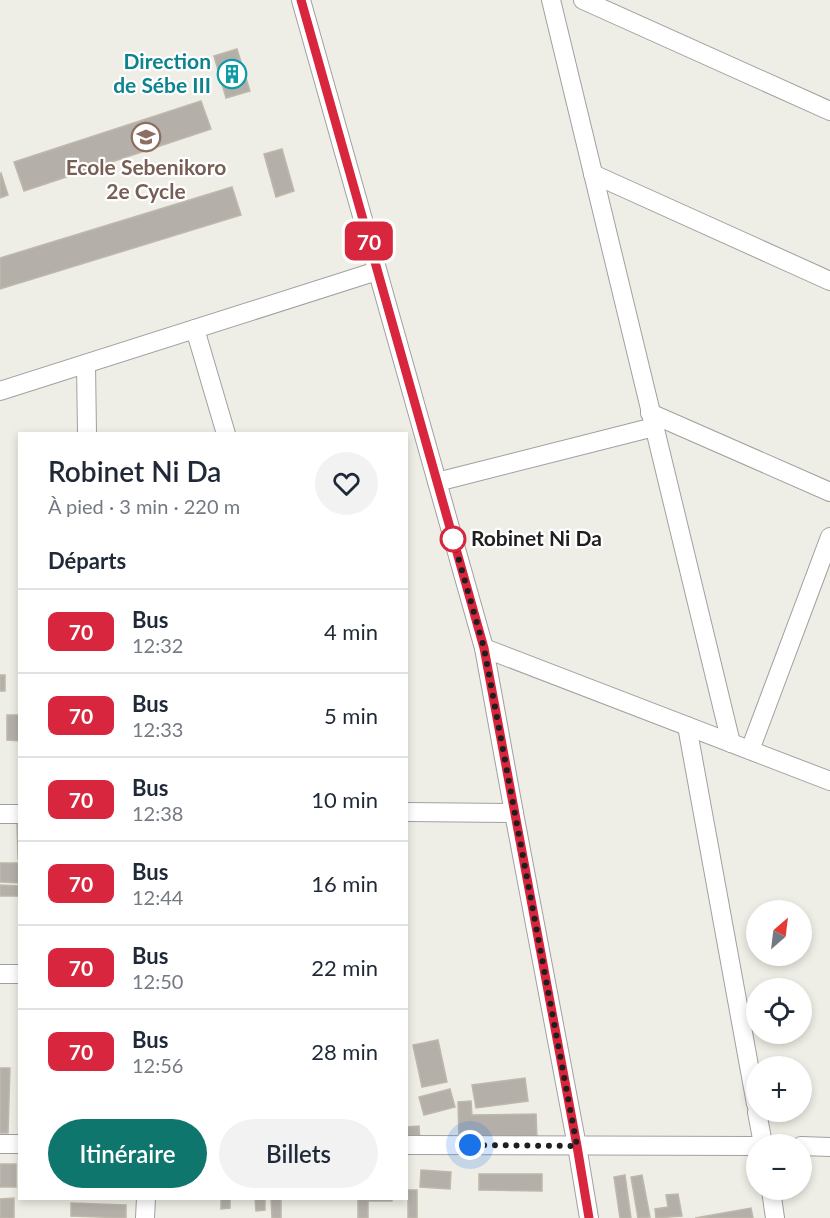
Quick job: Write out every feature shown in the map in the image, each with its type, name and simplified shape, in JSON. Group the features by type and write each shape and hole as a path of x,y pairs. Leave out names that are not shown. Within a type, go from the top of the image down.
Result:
{"street":[{"path":"301,0 484,648 589,1218"},
{"path":"551,0 731,743"},
{"path":"583,0 830,111"},
{"path":"593,174 830,282"},
{"path":"0,391 378,271"},
{"path":"195,329 225,432"},
{"path":"86,364 87,432"},
{"path":"437,482 652,420 830,492"},
{"path":"750,750 830,537"},
{"path":"484,648 830,781"},
{"path":"687,726 747,1056"},
{"path":"408,812 514,813"},
{"path":"0,814 18,814"},
{"path":"0,974 18,974"},
{"path":"0,1144 18,1144"},
{"path":"408,1145 746,1146"},
{"path":"812,1146 830,1147"},
{"path":"145,1218 146,1200"},
{"path":"772,1200 775,1218"}],"building":[{"name":"Direction de Sébe III","path":"237,49 250,91 226,98 214,56"},
{"path":"201,101 211,129 24,191 14,162"},
{"path":"282,149 294,191 276,197 264,154"},
{"path":"0,174 8,195 0,198"},
{"path":"232,187 241,215 0,289 0,258"},
{"path":"0,675 5,675 5,691 0,691"},
{"path":"7,715 18,715 18,741 7,740"},
{"path":"0,863 18,863 18,883 0,882"},
{"path":"0,885 18,886 18,896 0,896"},
{"path":"438,1040 447,1082 422,1087 413,1045"},
{"path":"0,1068 10,1068 8,1133 0,1133"},
{"path":"525,1078 528,1101 476,1108 472,1085"},
{"path":"450,1089 455,1107 424,1115 419,1097"},
{"path":"471,1101 472,1115 536,1114 537,1138 459,1139 458,1102"},
{"path":"419,1126 420,1140 408,1140 408,1127"},
{"path":"0,1164 16,1164 16,1187 0,1187"},
{"path":"421,1170 451,1172 450,1189 420,1187"},
{"path":"479,1174 542,1174 542,1191 479,1190"},
{"path":"625,1175 631,1218 620,1218 614,1177"},
{"path":"642,1175 650,1217 638,1218 631,1177"},
{"path":"408,1190 417,1190 417,1218 408,1218"},
{"path":"678,1194 682,1216 656,1218 655,1209 668,1207 666,1195"},
{"path":"14,1198 14,1218 0,1218 0,1199"},
{"path":"221,1200 230,1200 230,1208 221,1209"},
{"path":"255,1200 265,1200 265,1210 256,1211"},
{"path":"271,1200 281,1200 281,1218 272,1218"},
{"path":"358,1200 392,1200 368,1201 368,1218 358,1218"},
{"path":"71,1203 126,1205 126,1218 71,1216"},
{"path":"751,1208 753,1218 695,1218"}],"bus line":[{"name":"70","path":"301,0 484,648 589,1218"}],"place":[{"name":"Direction de Sébe III","path":"232,74"},
{"name":"Ecole Sebenikoro 2e Cycle","path":"146,137"},
{"name":"Robinet Ni Da","path":"453,539"}],"route":[{"path":"453,539 484,648 577,1146 470,1145"}]}
